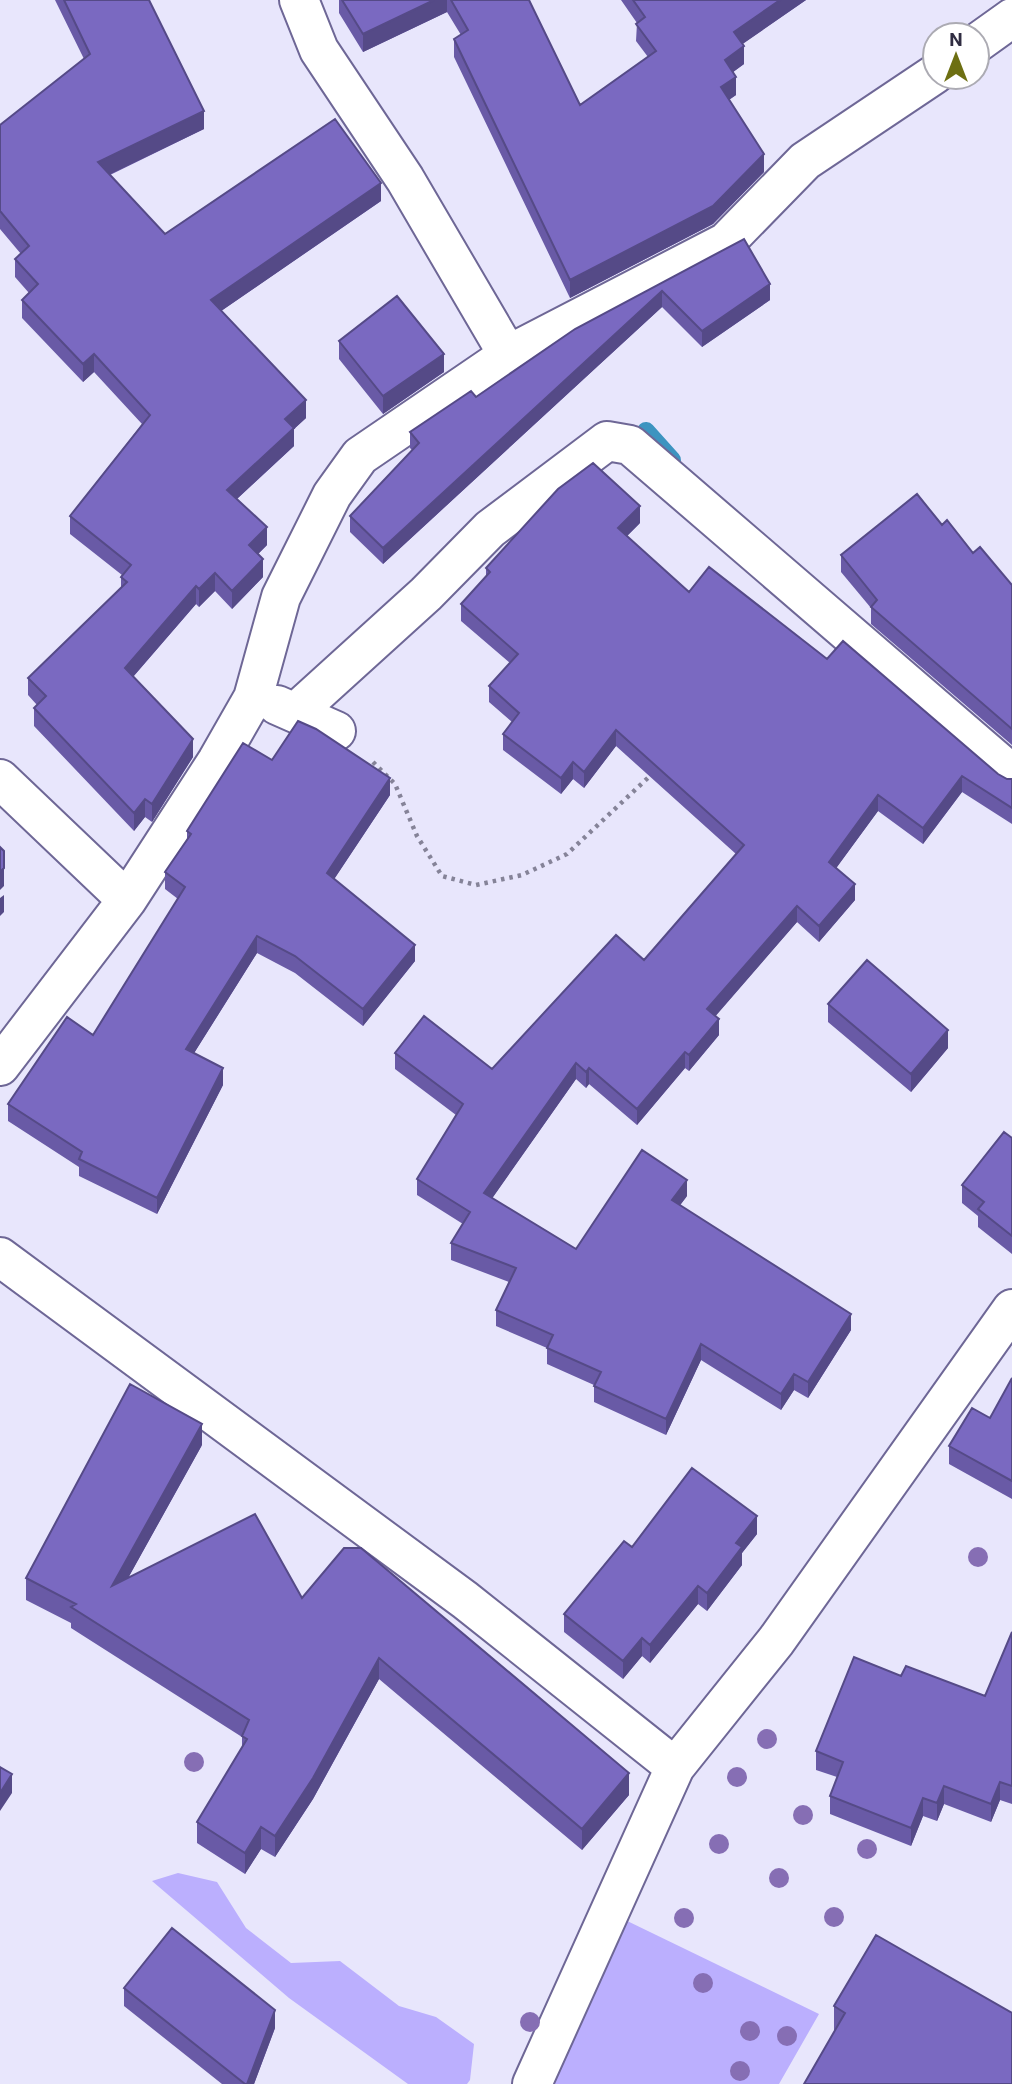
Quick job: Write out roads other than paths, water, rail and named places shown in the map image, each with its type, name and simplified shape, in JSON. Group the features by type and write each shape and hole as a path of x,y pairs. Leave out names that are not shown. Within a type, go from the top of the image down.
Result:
{"street":[{"path":"299,0 319,50 405,179 508,355"},
{"path":"991,33 1012,18"},
{"path":"0,1066 127,900 253,698 281,597 332,495 360,456 508,355 726,242 805,161 921,83"},
{"path":"298,711 426,594 490,529 607,441 630,445 1012,774"},
{"path":"253,698 298,711 336,730"},
{"path":"0,779 127,900"},
{"path":"0,1257 465,1600 675,1767"},
{"path":"532,2084 675,1767 776,1641 1012,1309"}],"waterway":[{"path":"646,431 672,460"}]}
